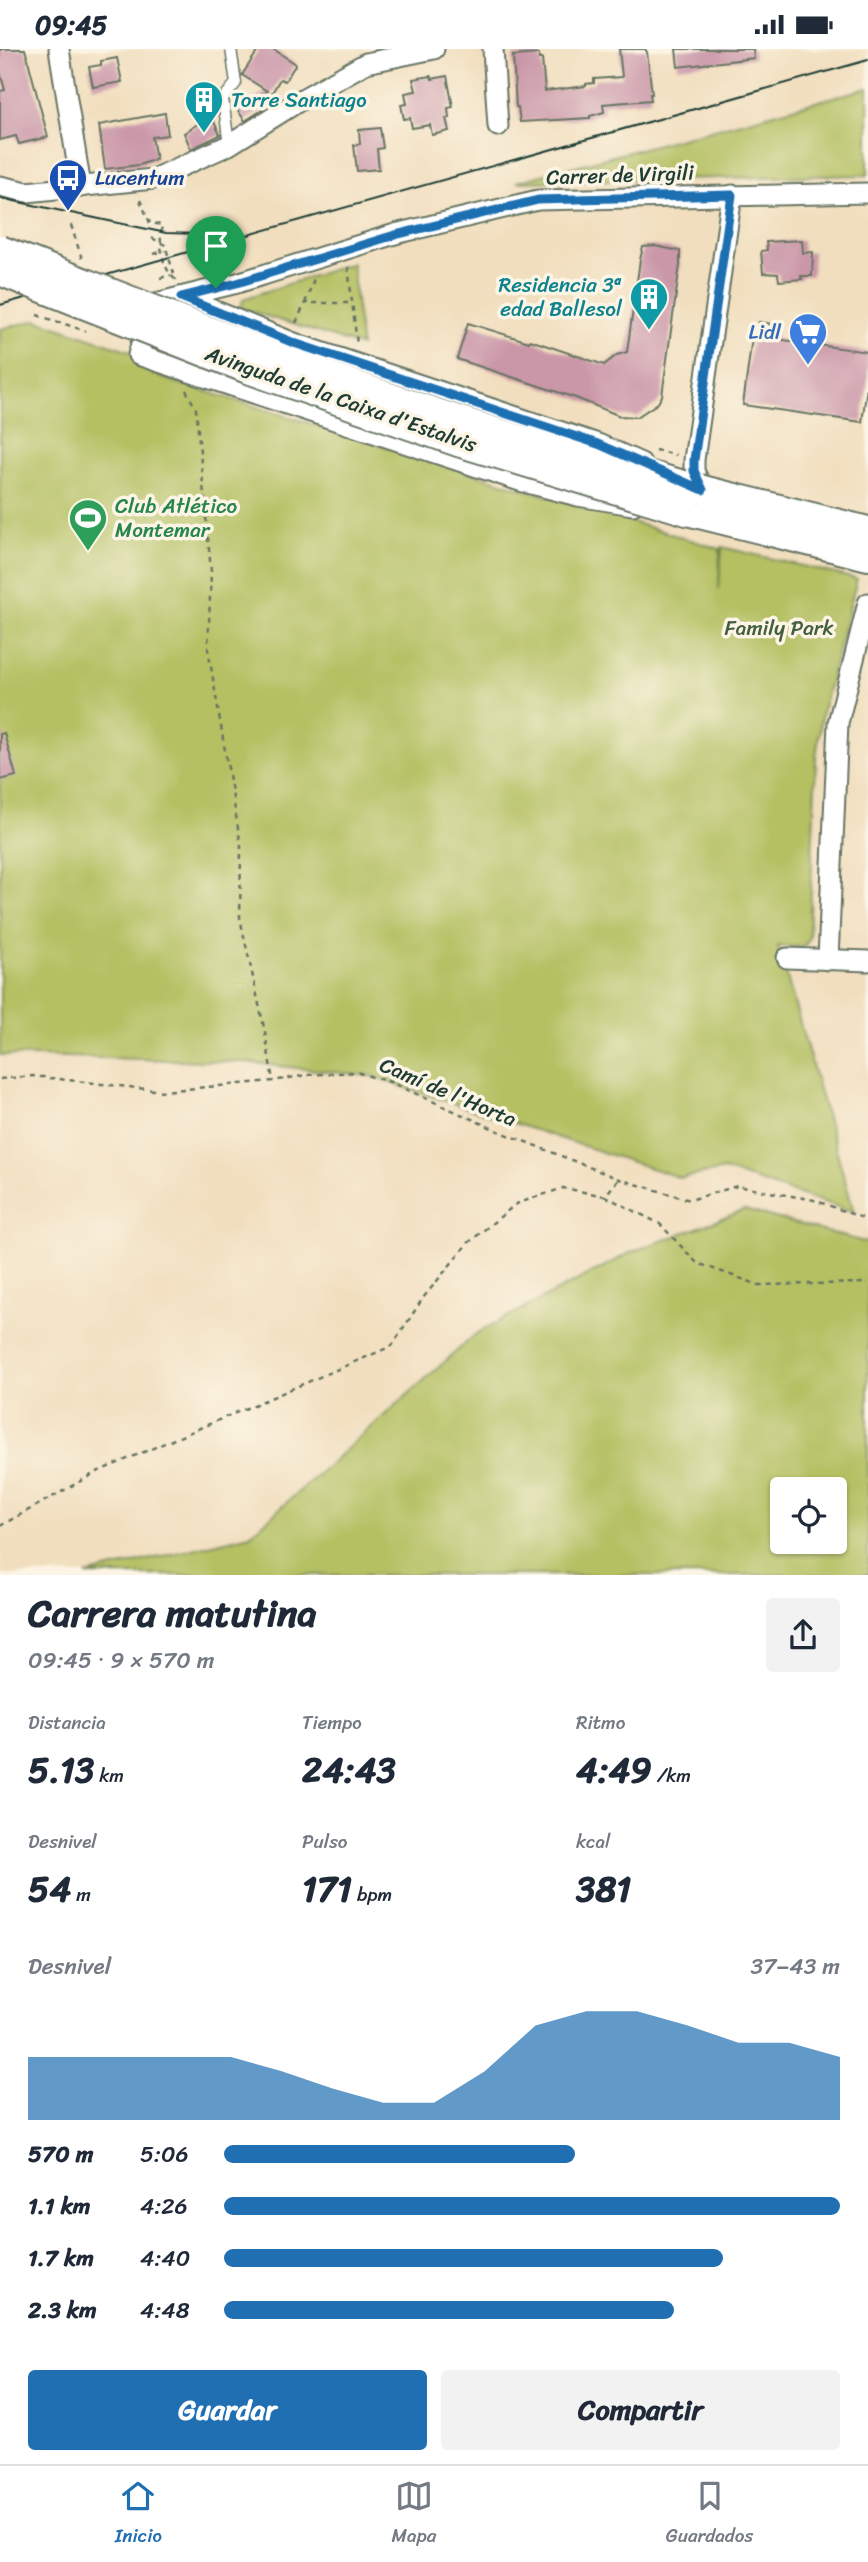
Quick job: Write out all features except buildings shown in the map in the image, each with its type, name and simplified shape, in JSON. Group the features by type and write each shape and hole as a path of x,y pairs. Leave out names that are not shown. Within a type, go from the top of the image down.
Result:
{"main road":[{"name":"Avinguda de la Caixa d'Estalvis","path":"0,250 387,396 868,556"},
{"name":"Avinguda de la Caixa d'Estalvis","path":"0,271 248,369 432,433 695,500 868,531"}],"street":[{"path":"59,49 80,187"},
{"path":"0,186 27,192 153,179 229,145 366,63 434,49"},
{"path":"493,49 498,126"},
{"name":"Carrer de Virgili","path":"148,358 152,304 178,288 216,288 395,235 538,200 868,193"},
{"path":"695,500 694,460 732,195"},
{"name":"Avinguda de la Caixa d'Estalvis","path":"178,288 214,311 294,343 598,444 695,500"},
{"path":"214,311 216,288"},
{"name":"Avinguda de la Caixa d'Estalvis","path":"148,358 520,481 617,504 695,500"},
{"path":"828,960 838,723 868,603"},
{"path":"787,958 868,961"}],"lane":[{"path":"229,145 223,99 236,83 232,49"}],"path":[{"path":"134,181 144,214 150,223 162,225 160,243"},
{"path":"71,225 85,269"},
{"path":"152,238 160,243 165,251 178,288"},
{"path":"154,254 165,251"},
{"path":"348,265 358,347"},
{"path":"160,278 172,275"},
{"path":"295,325 315,275"},
{"path":"305,303 353,303"},
{"path":"37,315 86,331"},
{"path":"184,386 196,409 211,571 208,649 241,846 240,918 273,1081"},
{"name":"Camí de l'Horta","path":"0,1079 33,1076 163,1091 356,1072 390,1082 496,1130 619,1179 690,1200 737,1186 814,1200 868,1220"},
{"path":"605,1196 619,1179"},
{"path":"0,1526 97,1472 392,1346 423,1298 468,1243 516,1204 563,1188 605,1196 660,1224 696,1263 759,1285 868,1283"}],"green space":[{"path":"868,88 868,175 516,182"},
{"path":"352,263 361,346 241,308 243,299"},
{"name":"Family Park","path":"37,320 157,360 159,377 720,549 719,589 722,547 857,579 822,712 816,758 809,940 803,947 778,946 854,1212 724,1170 681,1178 370,1076 243,1062 0,1055 0,329"},
{"path":"745,1210 868,1243 868,1575 86,1575 250,1535 477,1333 632,1252"}],"tram line":[{"path":"0,305 868,60"},
{"path":"0,198 166,233 199,234 240,230"}],"place":[{"name":"Torre Santiago","path":"204,134"},
{"name":"Lucentum","path":"68,212"},
{"name":"Residencia 3ª edad Ballesol","path":"649,331"},
{"name":"Lidl","path":"808,366"},
{"name":"Club Atlético Montemar","path":"88,552"}],"route":[{"path":"732,195 694,460 694,471 703,490 598,444 294,343 181,297 216,288 395,235 538,200 732,195"}]}
